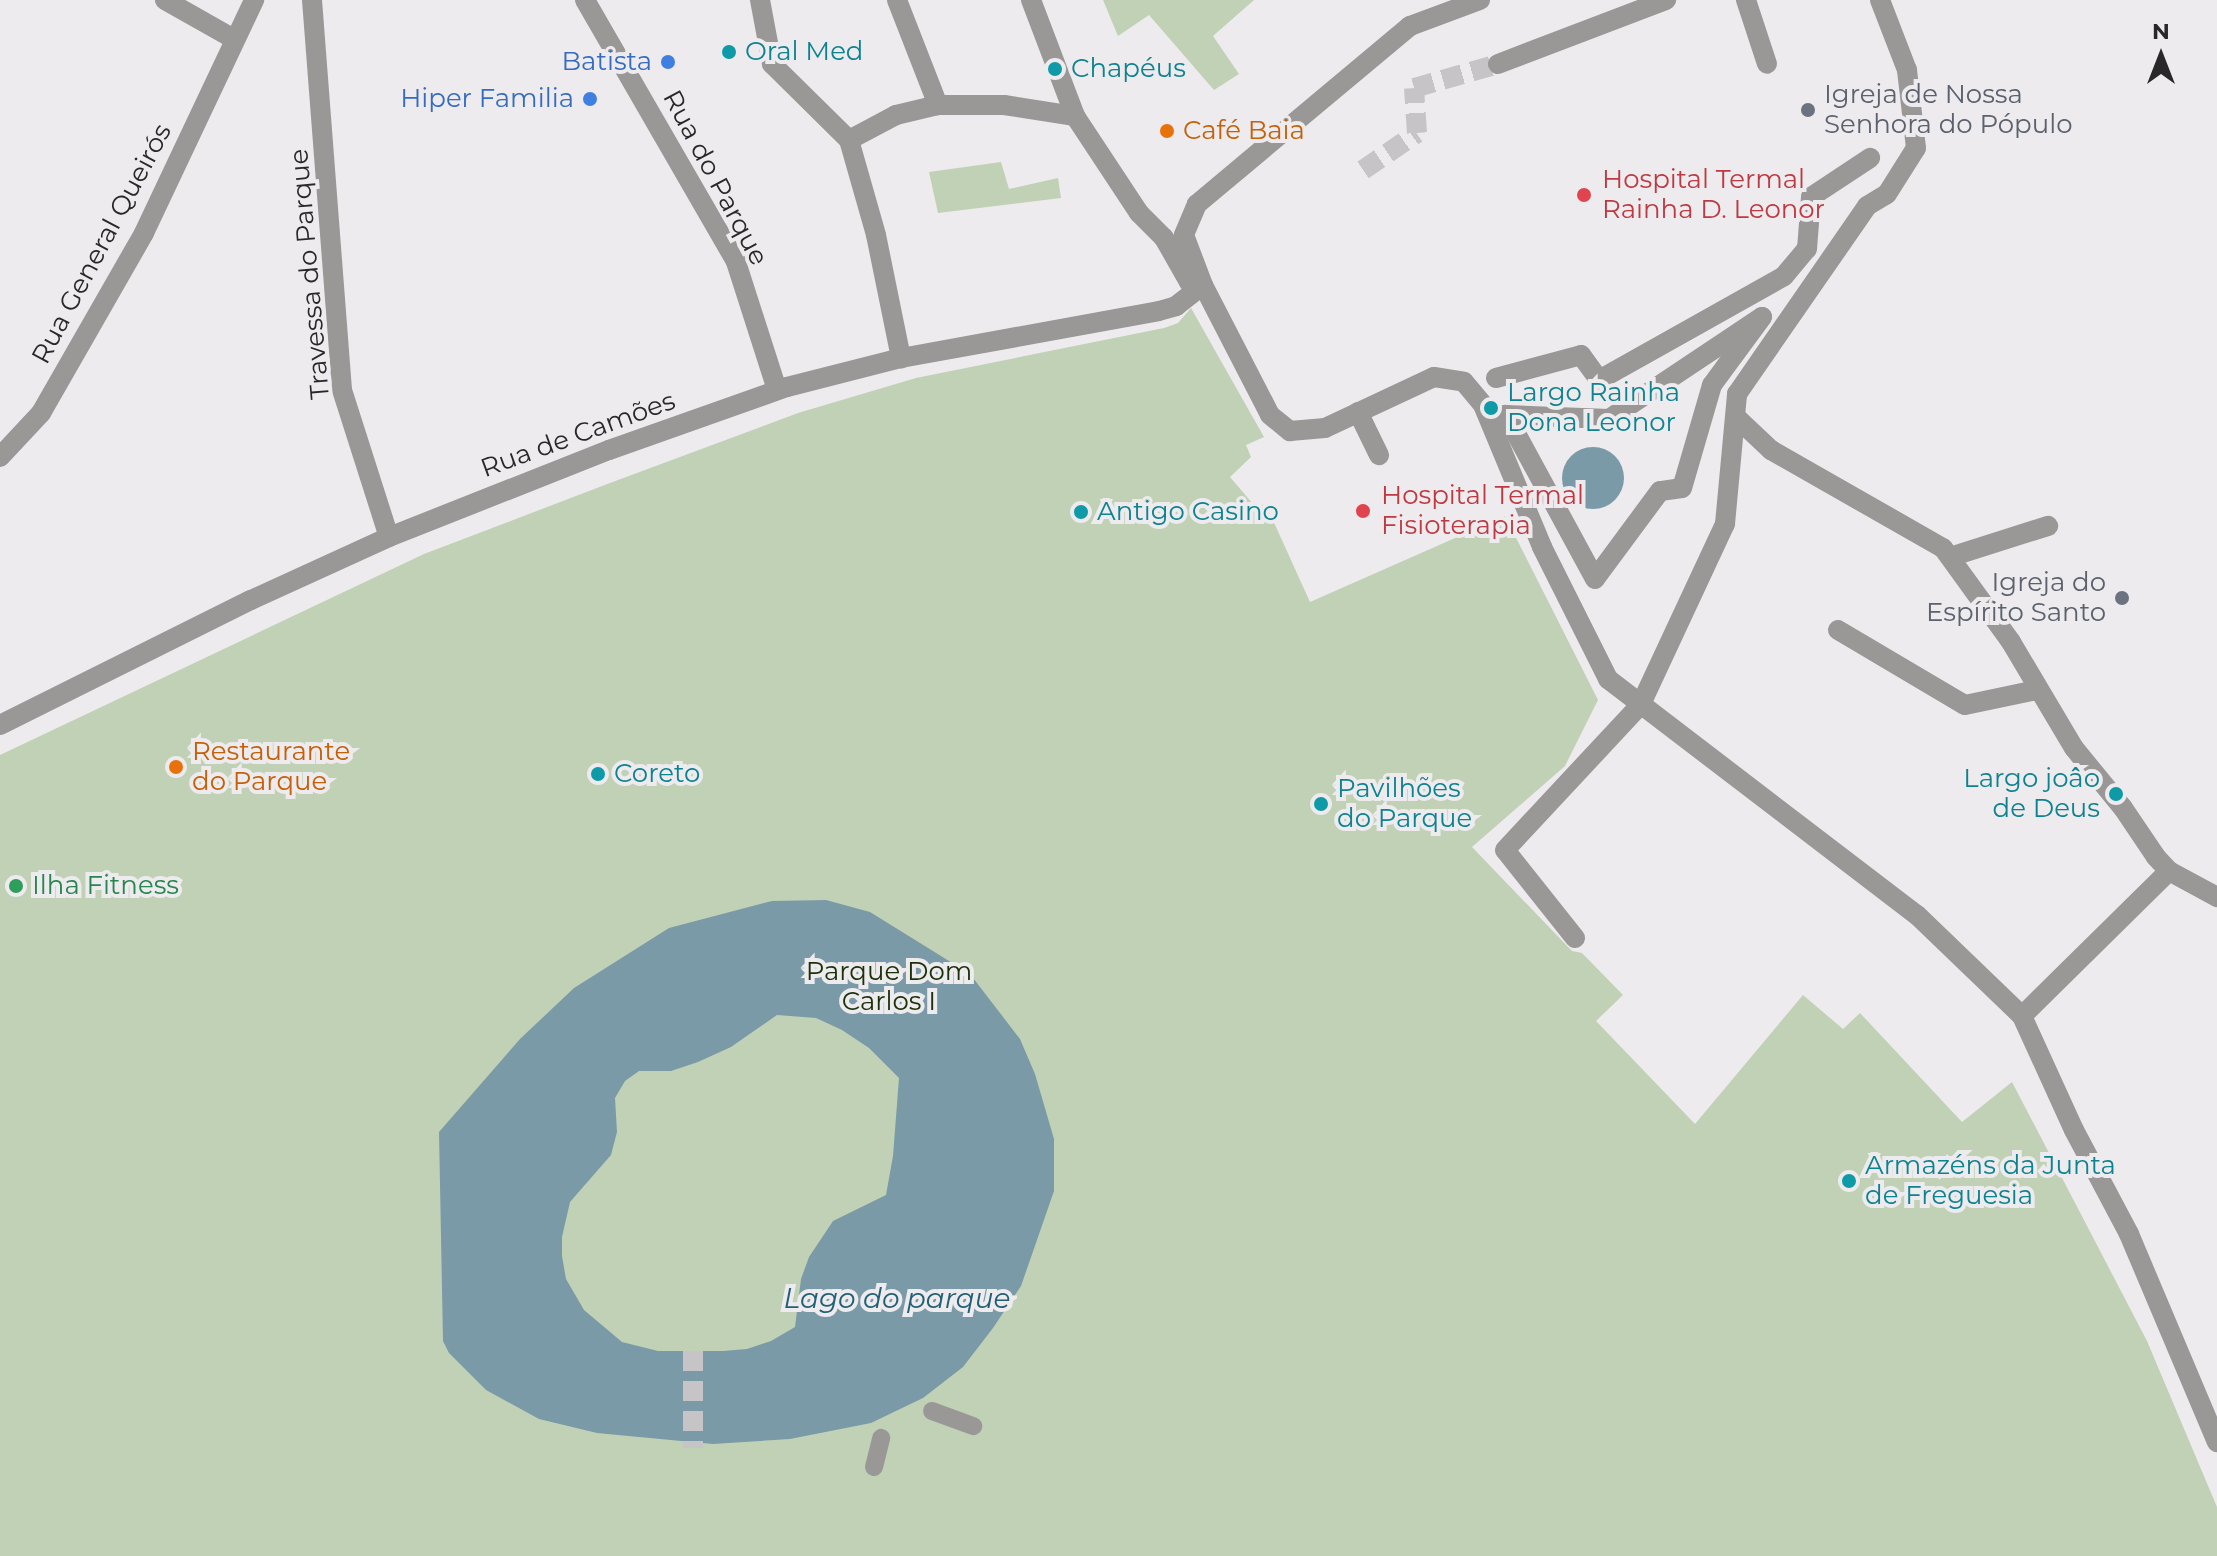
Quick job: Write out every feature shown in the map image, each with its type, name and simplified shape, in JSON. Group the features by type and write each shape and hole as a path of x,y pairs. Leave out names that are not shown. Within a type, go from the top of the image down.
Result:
{"street":[{"path":"165,0 234,39"},
{"name":"Rua General Queirós","path":"0,457 41,413 144,233 254,0"},
{"name":"Travessa do Parque","path":"312,0 342,390 389,537"},
{"name":"Rua do Parque","path":"585,0 736,262 777,390"},
{"path":"760,0 772,64 849,140 876,235 901,358"},
{"path":"897,0 938,105"},
{"path":"1031,0 1075,116 1139,213 1164,238 1189,282 1203,285"},
{"path":"1498,64 1666,0"},
{"path":"1746,0 1767,64"},
{"path":"1575,938 1505,850 1641,704 1725,524 1737,394 1772,339 1814,287 1867,206 1887,194 1916,148 1907,70 1880,0"},
{"path":"1473,2 1410,26 1197,204 1184,235 1203,285 1270,415 1290,431 1325,428 1434,377 1464,382 1483,405 1542,547 1608,679 1917,915 2022,1016 2074,1130 2129,1234 2217,1442"},
{"path":"849,140 896,115 938,105 1004,105 1075,116"},
{"path":"1496,378 1581,355 1599,380 1784,276 1807,249 1811,197 1870,158"},
{"name":"Rua de Camões","path":"0,725 251,600 389,537 595,455 777,390 901,358 1159,311 1176,306 1203,285"},
{"path":"1762,317 1712,385 1682,488 1660,491 1595,579 1506,415 1609,419 1762,317"},
{"path":"1358,412 1379,455"},
{"path":"1737,418 1771,450 1943,548 2014,648 2074,748 2169,871 2217,897"},
{"path":"1950,557 2048,526"},
{"path":"1838,630 1965,705 2037,690"},
{"path":"2022,1016 2169,871"}],"lane":[{"path":"932,1411 973,1426"},
{"path":"874,1467 881,1438"}],"green space":[{"path":"1103,0 1254,0 1213,36 1239,74 1214,90 1149,15 1118,36"},
{"path":"1001,162 1009,189 1058,178 1061,198 938,213 929,172"},
{"name":"Parque Dom Carlos I","path":"1191,308 1264,437 1246,445 1251,457 1230,477 1253,504 1266,505 1310,602 1505,516 1598,700 1565,766 1472,847 1572,951 1582,953 1623,995 1596,1021 1695,1124 1803,995 1843,1029 1860,1013 1962,1122 2012,1082 2147,1341 2217,1507 2217,1556 0,1556 0,755 424,554 610,483 798,413 916,378 1164,328 1178,323"}],"water":[{"path":"1593,447 1605,449 1615,456 1622,466 1622,490 1615,500 1605,507 1593,509 1581,507 1571,500 1564,490 1562,478 1564,466 1571,456 1581,449"},
{"name":"Lago do parque","path":"826,900 870,912 970,974 1020,1039 1035,1074 1054,1139 1054,1191 1021,1286 963,1367 923,1398 871,1423 790,1439 713,1444 597,1433 539,1419 486,1390 449,1353 443,1341 439,1132 520,1039 574,988 669,928 772,901","holes":["777,1015 816,1018 869,1048 899,1078 893,1156 886,1195 833,1221 809,1257 801,1279 795,1327 771,1341 747,1349 723,1351 658,1351 622,1342 584,1310 566,1279 562,1237 570,1202 611,1155 617,1132 615,1098 625,1081 639,1071 671,1071 698,1062 731,1047"]}],"tunnel":[{"path":"1363,170 1417,133 1414,88 1498,64"},
{"path":"693,1351 693,1448"}],"place":[{"name":"Oral Med","path":"729,52"},
{"name":"Batista","path":"668,62"},
{"name":"Chapéus","path":"1055,69"},
{"name":"Hiper Familia","path":"590,99"},
{"name":"Igreja de Nossa Senhora do Pópulo","path":"1808,110"},
{"name":"Café Baia","path":"1167,131"},
{"name":"Hospital Termal Rainha D. Leonor","path":"1584,195"},
{"name":"Largo Rainha Dona Leonor","path":"1491,408"},
{"name":"Hospital Termal Fisioterapia","path":"1363,511"},
{"name":"Antigo Casino","path":"1081,512"},
{"name":"Igreja do Espírito Santo","path":"2122,598"},
{"name":"Restaurante do Parque","path":"176,767"},
{"name":"Coreto","path":"598,774"},
{"name":"Largo joâo de Deus","path":"2116,794"},
{"name":"Pavilhões do Parque","path":"1321,804"},
{"name":"Ilha Fitness","path":"16,886"},
{"name":"Armazéns da Junta de Freguesia","path":"1849,1181"}]}
